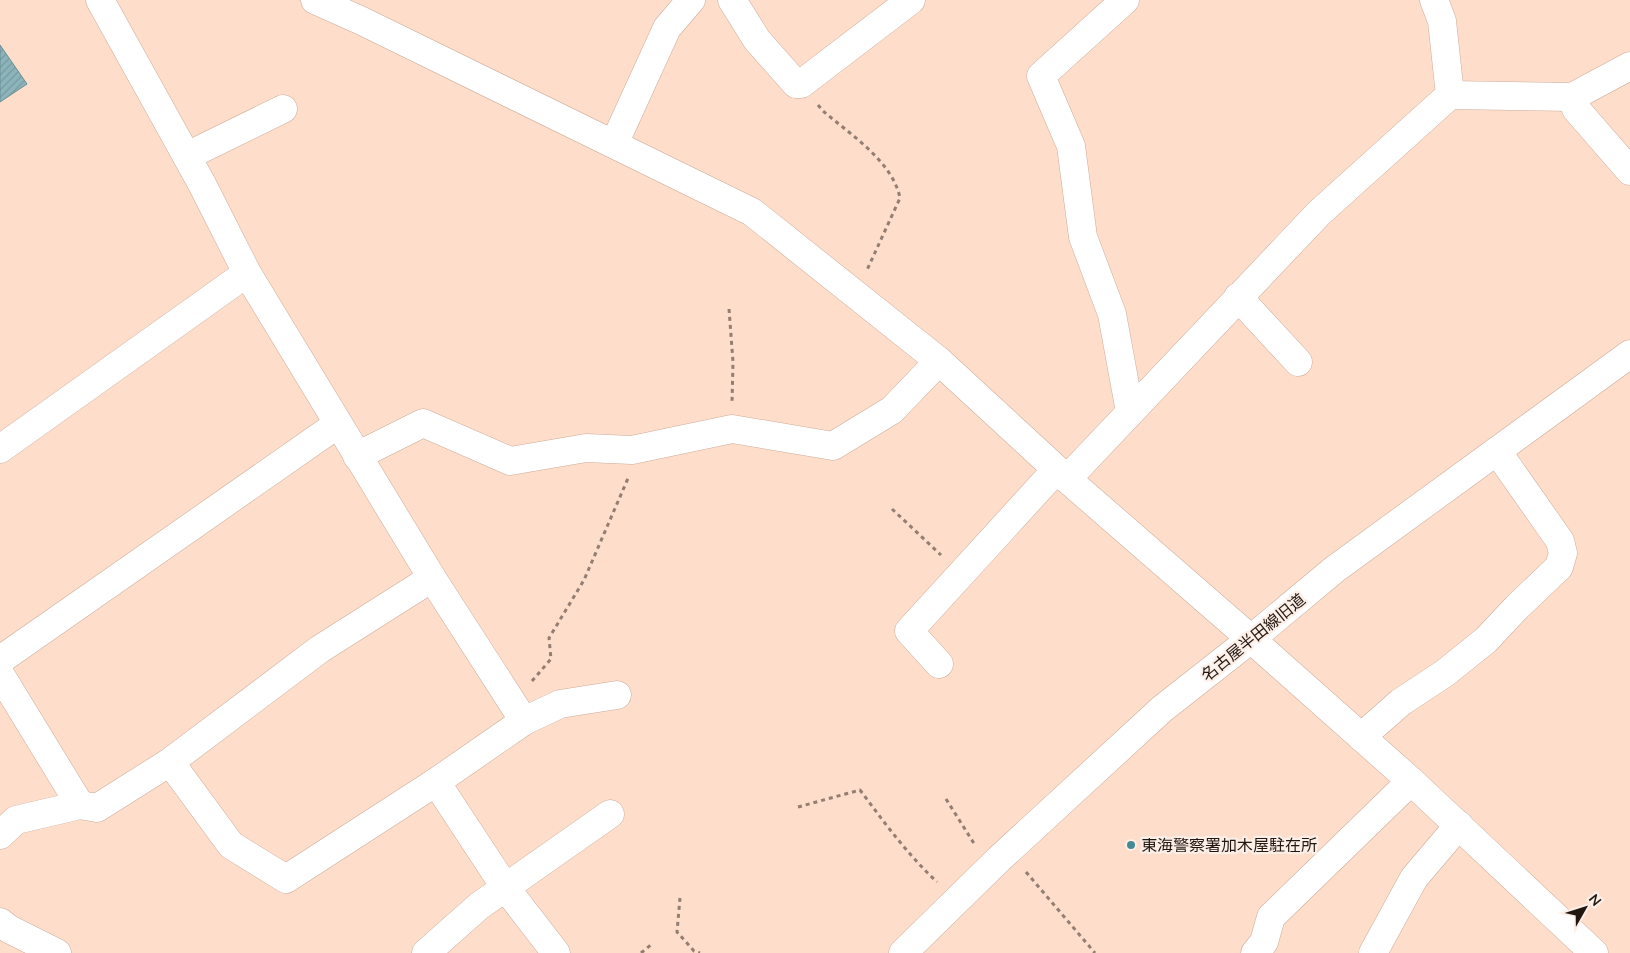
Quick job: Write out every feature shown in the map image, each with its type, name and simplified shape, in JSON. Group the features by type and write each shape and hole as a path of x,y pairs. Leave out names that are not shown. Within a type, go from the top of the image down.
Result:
{"street":[{"path":"100,0 187,156 247,273 432,578 524,721"},
{"path":"315,0 362,21 752,212 939,361 1061,474 1251,639 1459,824 1594,953"},
{"path":"614,144 667,28 691,0"},
{"path":"732,0 757,40 796,84 802,84 911,0"},
{"path":"1125,0 1041,76 1071,146 1082,238 1112,314 1130,412"},
{"path":"1434,0 1442,21 1450,95"},
{"path":"940,664 909,631 961,574 1061,474 1130,412 1318,213 1450,95 1572,96 1630,66"},
{"path":"1572,96 1576,109 1630,171"},
{"path":"187,156 283,109"},
{"path":"0,449 247,273"},
{"path":"1238,298 1298,362"},
{"name":"名古屋半田線旧道","path":"903,953 997,861 1162,709 1251,639 1335,569 1630,354"},
{"path":"358,456 423,423 510,461 586,448 632,450 732,429 833,446 892,410 939,361"},
{"path":"0,660 338,424"},
{"path":"1362,737 1401,702 1445,673 1486,640 1559,567 1563,553 1560,541 1497,451"},
{"path":"0,835 16,820 80,805 96,808 170,762 320,649 432,578"},
{"path":"0,674 80,805"},
{"path":"170,762 231,845 286,879 436,782 524,721 560,704 616,695"},
{"path":"1255,953 1264,942 1271,917 1411,781"},
{"path":"436,782 505,887 556,953"},
{"path":"426,953 479,906 610,814"},
{"path":"1373,953 1414,878 1459,824"},
{"path":"0,922 57,953"}],"path":[{"path":"802,84 823,112 878,158 890,173 898,188 900,198 867,270 868,276"},
{"path":"729,309 733,362 732,429"},
{"path":"526,688 550,659 549,638 584,580 635,463 632,450"},
{"path":"892,509 961,574"},
{"path":"798,807 860,790 897,840 921,867 956,901"},
{"path":"946,799 997,861 1032,876 1096,953"},
{"path":"680,898 677,932 694,951 700,953"},
{"path":"641,953 652,944"}],"building":[{"path":"0,45 27,84 0,102"}],"place":[{"name":"東海警察署加木屋駐在所","path":"1131,845"}]}
